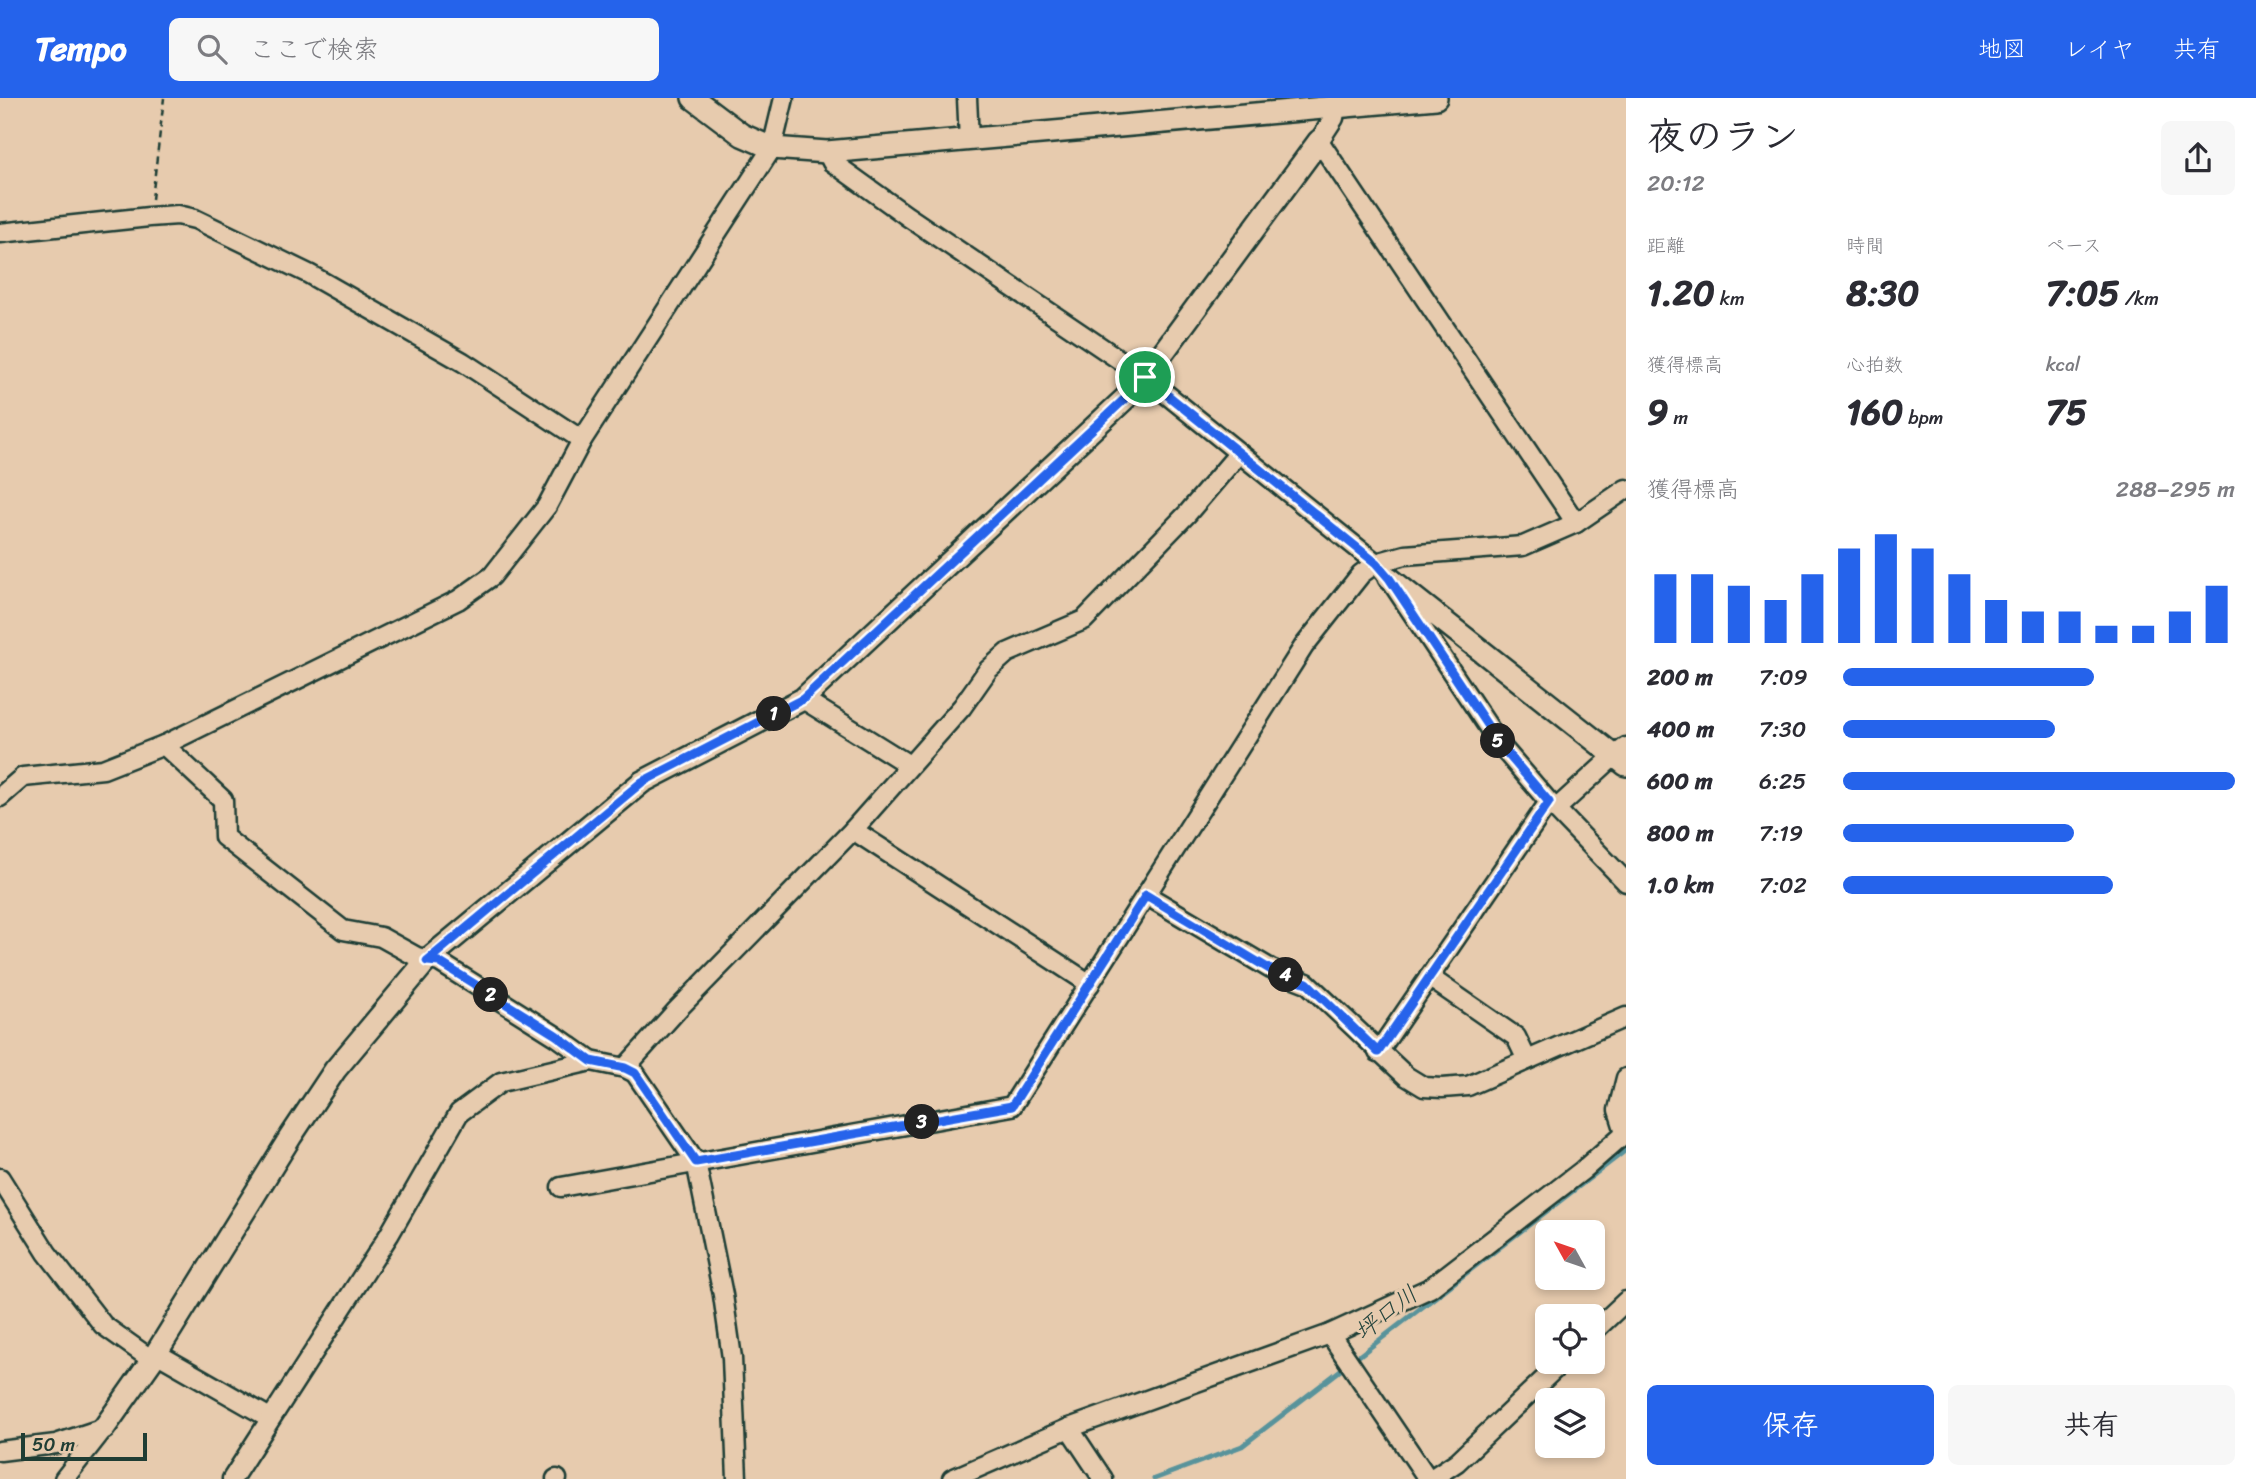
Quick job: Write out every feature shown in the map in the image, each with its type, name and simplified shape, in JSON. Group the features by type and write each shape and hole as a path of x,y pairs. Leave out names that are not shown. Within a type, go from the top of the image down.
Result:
{"street":[{"path":"693,98 742,135 772,148 827,152 1436,98"},
{"path":"0,777 23,778 103,769 164,745 458,600 492,576 547,506 582,440 772,148 784,98"},
{"path":"967,98 970,140"},
{"path":"64,1479 104,1429 154,1357 335,1070 427,961 642,782 803,699 1120,403 1145,377 1319,141 1334,118 1336,107"},
{"path":"1319,141 1576,523"},
{"path":"827,152 832,162 906,216 1145,377 1382,571 1623,759 1552,805 1378,1052"},
{"path":"0,233 149,216 178,215 195,219 309,274 463,362 582,440"},
{"path":"625,1068 677,1010 853,830 962,706 998,659 1084,620 1187,513 1239,453"},
{"path":"561,1187 1012,1106 1304,646 1361,574 1382,571 1405,555 1523,546 1576,523 1626,489"},
{"path":"1382,571 1501,746 1552,805 1626,882"},
{"path":"803,699 908,765"},
{"path":"164,745 223,800 224,837 343,930 381,937 427,961 439,962 556,1035 591,1061"},
{"path":"0,797 23,778"},
{"path":"853,830 1090,984"},
{"path":"1146,895 1271,970 1307,983 1378,1052 1406,1076 1424,1087 1468,1086 1626,1017"},
{"path":"1429,977 1516,1037 1527,1060"},
{"path":"232,1479 388,1235 458,1112 501,1082 591,1061 625,1068 635,1073 696,1162 733,1358 737,1479"},
{"path":"952,1479 1069,1428 1331,1334 1430,1288 1583,1170 1625,1134 1618,1110 1626,1078"},
{"path":"0,1178 47,1253 103,1325 154,1357 270,1418"},
{"path":"1605,1321 1626,1301"},
{"path":"1331,1334 1429,1479 1457,1462 1549,1374"},
{"path":"1069,1428 1103,1479"},
{"path":"0,1451 56,1444 104,1429"}],"path":[{"path":"149,216 164,98"}],"waterway":[{"name":"坪口川","path":"1154,1479 1242,1446 1626,1150"}],"route":[{"path":"1145,377 1376,563 1389,578 1501,746 1549,802 1378,1052 1307,983 1271,970 1146,895 1012,1106 696,1162 635,1073 625,1068 591,1061 556,1035 439,962 427,961 642,782 803,699 1145,377"}]}
